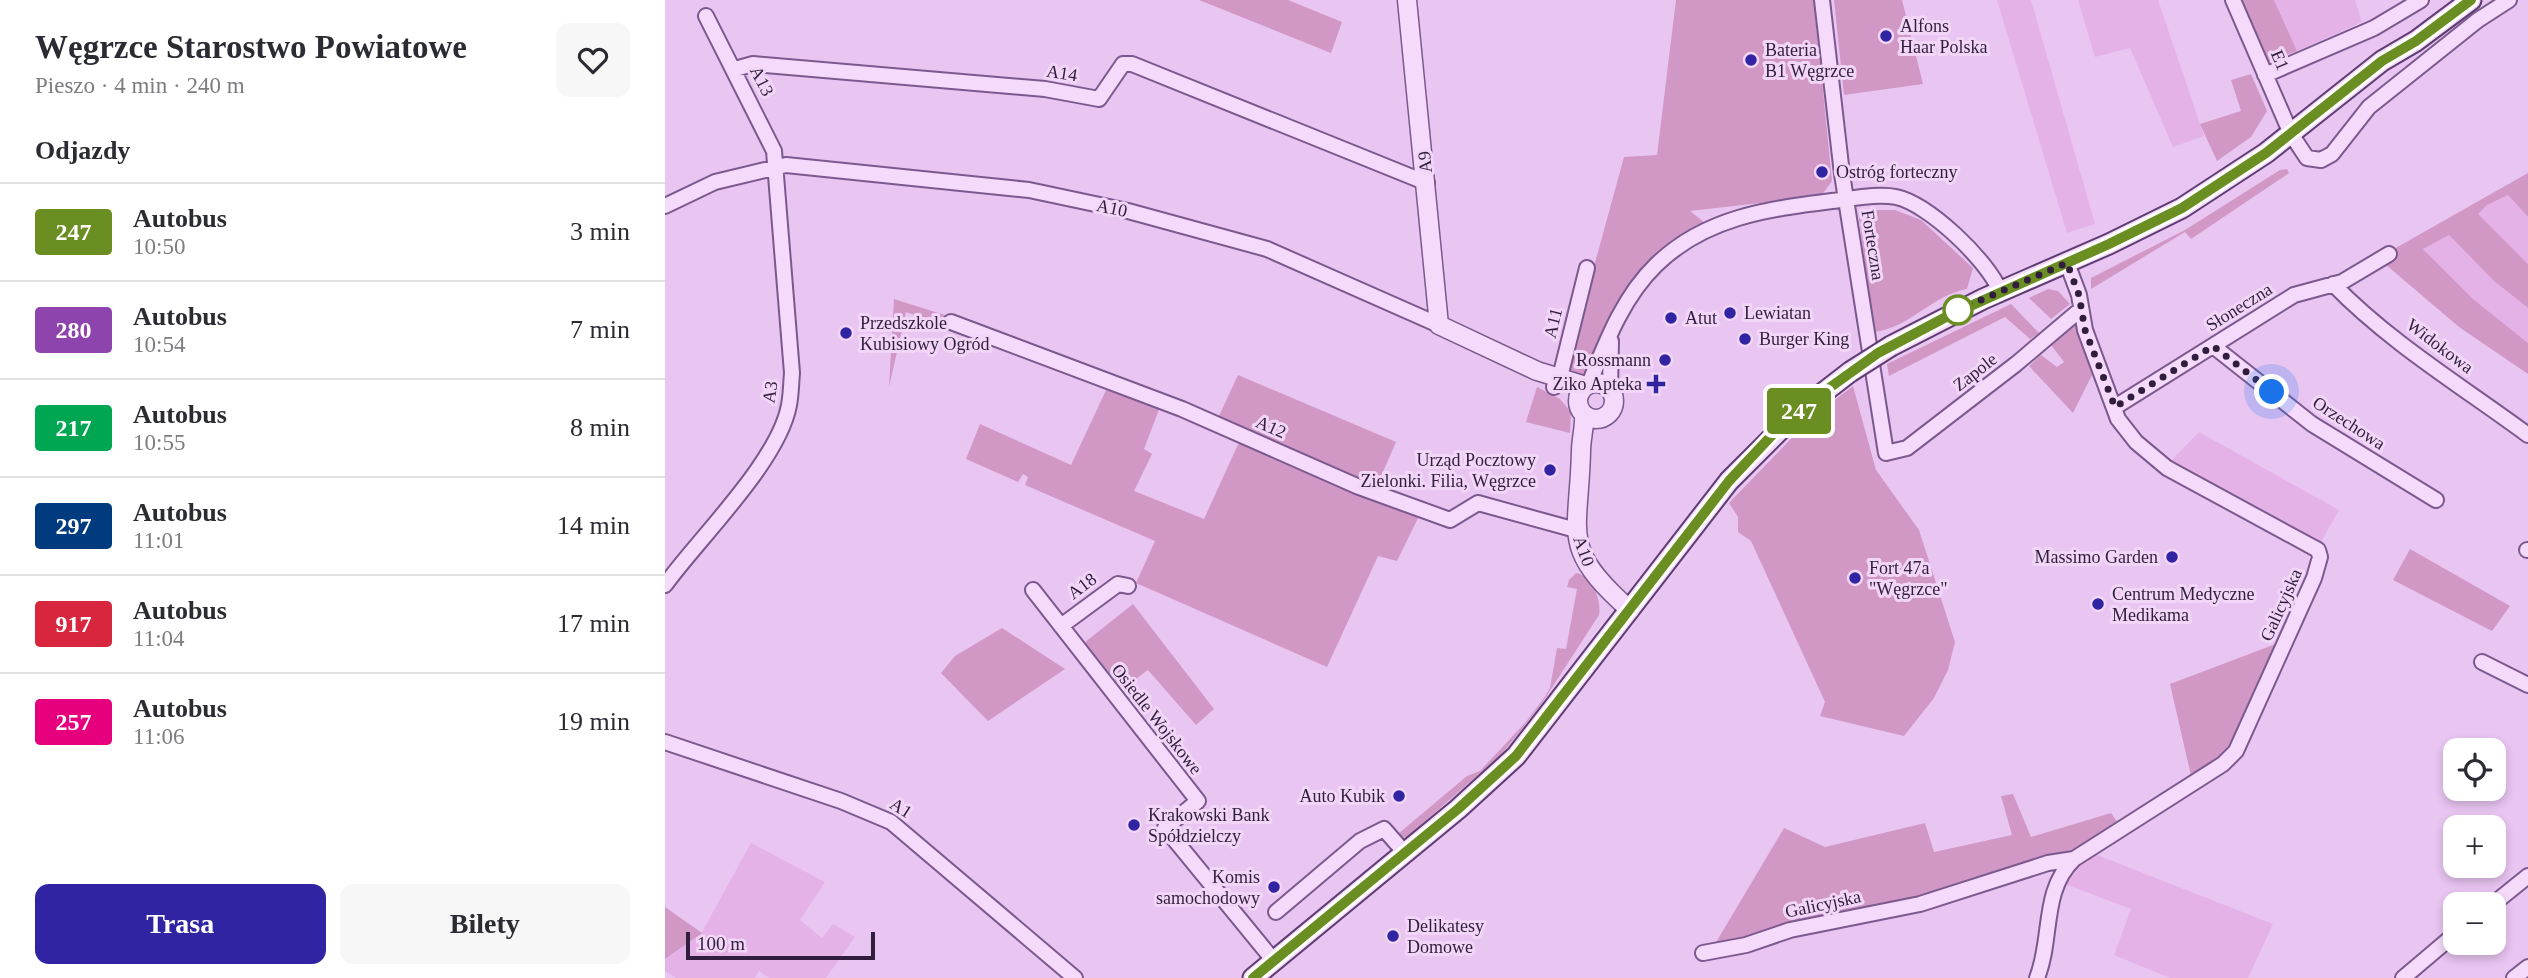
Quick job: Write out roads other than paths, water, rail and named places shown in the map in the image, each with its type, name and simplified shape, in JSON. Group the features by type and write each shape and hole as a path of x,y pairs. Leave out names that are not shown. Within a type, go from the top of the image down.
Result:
{"main road":[{"path":"1253,978 1405,853 1516,756 1673,551 1743,465 1797,413 1850,372 1891,346 2000,291 2067,263 2182,208 2291,134 2382,61 2409,33 2449,0"},
{"path":"2382,61 2416,41 2471,0"}],"street":[{"name":"A9","path":"1406,0 1427,183 1439,325"},
{"name":"Forteczna","path":"1822,0 1846,200 1886,453"},
{"name":"E1","path":"2233,0 2291,134 2307,159 2321,160 2332,154 2369,107 2478,19 2509,0"},
{"path":"2265,75 2374,28 2421,0"},
{"name":"A13","path":"706,16 769,140 777,167"},
{"name":"A14","path":"735,69 746,65 766,65 1045,89 1099,99 1117,70 1123,64 1132,64 1427,183"},
{"name":"A10","path":"665,206 697,188 777,167 826,169 1029,190 1128,211 1267,249 1439,325 1557,382 1581,409 1581,475 1576,530 1581,551 1594,577 1630,610"},
{"name":"A3","path":"665,585 733,502 773,443 789,407 792,373 777,167"},
{"path":"1611,336 1611,389 1615,400 1613,409 1602,418 1592,419 1581,409 1580,394 1588,385 1625,304 1647,274 1692,237 1752,212 1846,200 1894,197 1929,212 1986,267 2000,291"},
{"name":"Słoneczna","path":"2115,407 2294,295 2333,284 2389,254"},
{"name":"Galicyjska","path":"2037,978 2042,965 2054,886 2061,871 2074,859 2223,764 2236,751 2314,578 2320,557 2318,550 2167,468 2136,442 2118,419 2085,330 2067,263"},
{"name":"A11","path":"1557,382 1587,268"},
{"name":"Widokowa","path":"2333,284 2349,301 2425,360 2528,435"},
{"name":"Zapole","path":"1886,453 1907,448 2016,364 2081,309"},
{"name":"A12","path":"951,322 1182,408 1359,487 1433,516 1450,520 1478,503 1560,528 1576,530"},
{"name":"Orzechowa","path":"2213,346 2312,424 2436,500"},
{"name":"A10","path":"1557,382 1588,385"},
{"path":"1588,385 1601,383 1611,389"},
{"name":"A10","path":"1581,475 1602,418"},
{"name":"A18","path":"1061,626 1118,584 1128,586"},
{"name":"Osiedle Wojskowe","path":"1033,590 1198,801 1165,828 1274,961"},
{"path":"2482,662 2528,685"},
{"name":"A1","path":"665,742 842,801 891,821 1075,978"},
{"path":"1276,912 1360,841 1384,829 1405,853"},
{"name":"Galicyjska","path":"1703,953 1746,945 1790,930 1920,904 2048,863 2074,859"},
{"path":"2506,894 2528,876"},
{"path":"2403,978 2443,944"},
{"path":"2514,978 2528,967"}],"place":[{"name":"Alfons Haar Polska","path":"1886,36"},
{"name":"Bateria B1 Węgrzce","path":"1751,60"},
{"name":"Ostróg forteczny","path":"1822,172"},
{"name":"Lewiatan","path":"1730,313"},
{"name":"Atut","path":"1671,318"},
{"name":"Przedszkole Kubisiowy Ogród","path":"846,333"},
{"name":"Burger King","path":"1745,339"},
{"name":"Rossmann","path":"1665,360"},
{"name":"Ziko Apteka","path":"1656,384"},
{"name":"Urząd Pocztowy Zielonki. Filia, Węgrzce","path":"1550,470"},
{"name":"Massimo Garden","path":"2172,557"},
{"name":"Fort 47a \"Węgrzce\"","path":"1855,578"},
{"name":"Centrum Medyczne Medikama","path":"2098,604"},
{"name":"Auto Kubik","path":"1399,796"},
{"name":"Krakowski Bank Spółdzielczy","path":"1134,825"},
{"name":"Komis samochodowy","path":"1274,887"},
{"name":"Delikatesy Domowe","path":"1393,936"}]}
